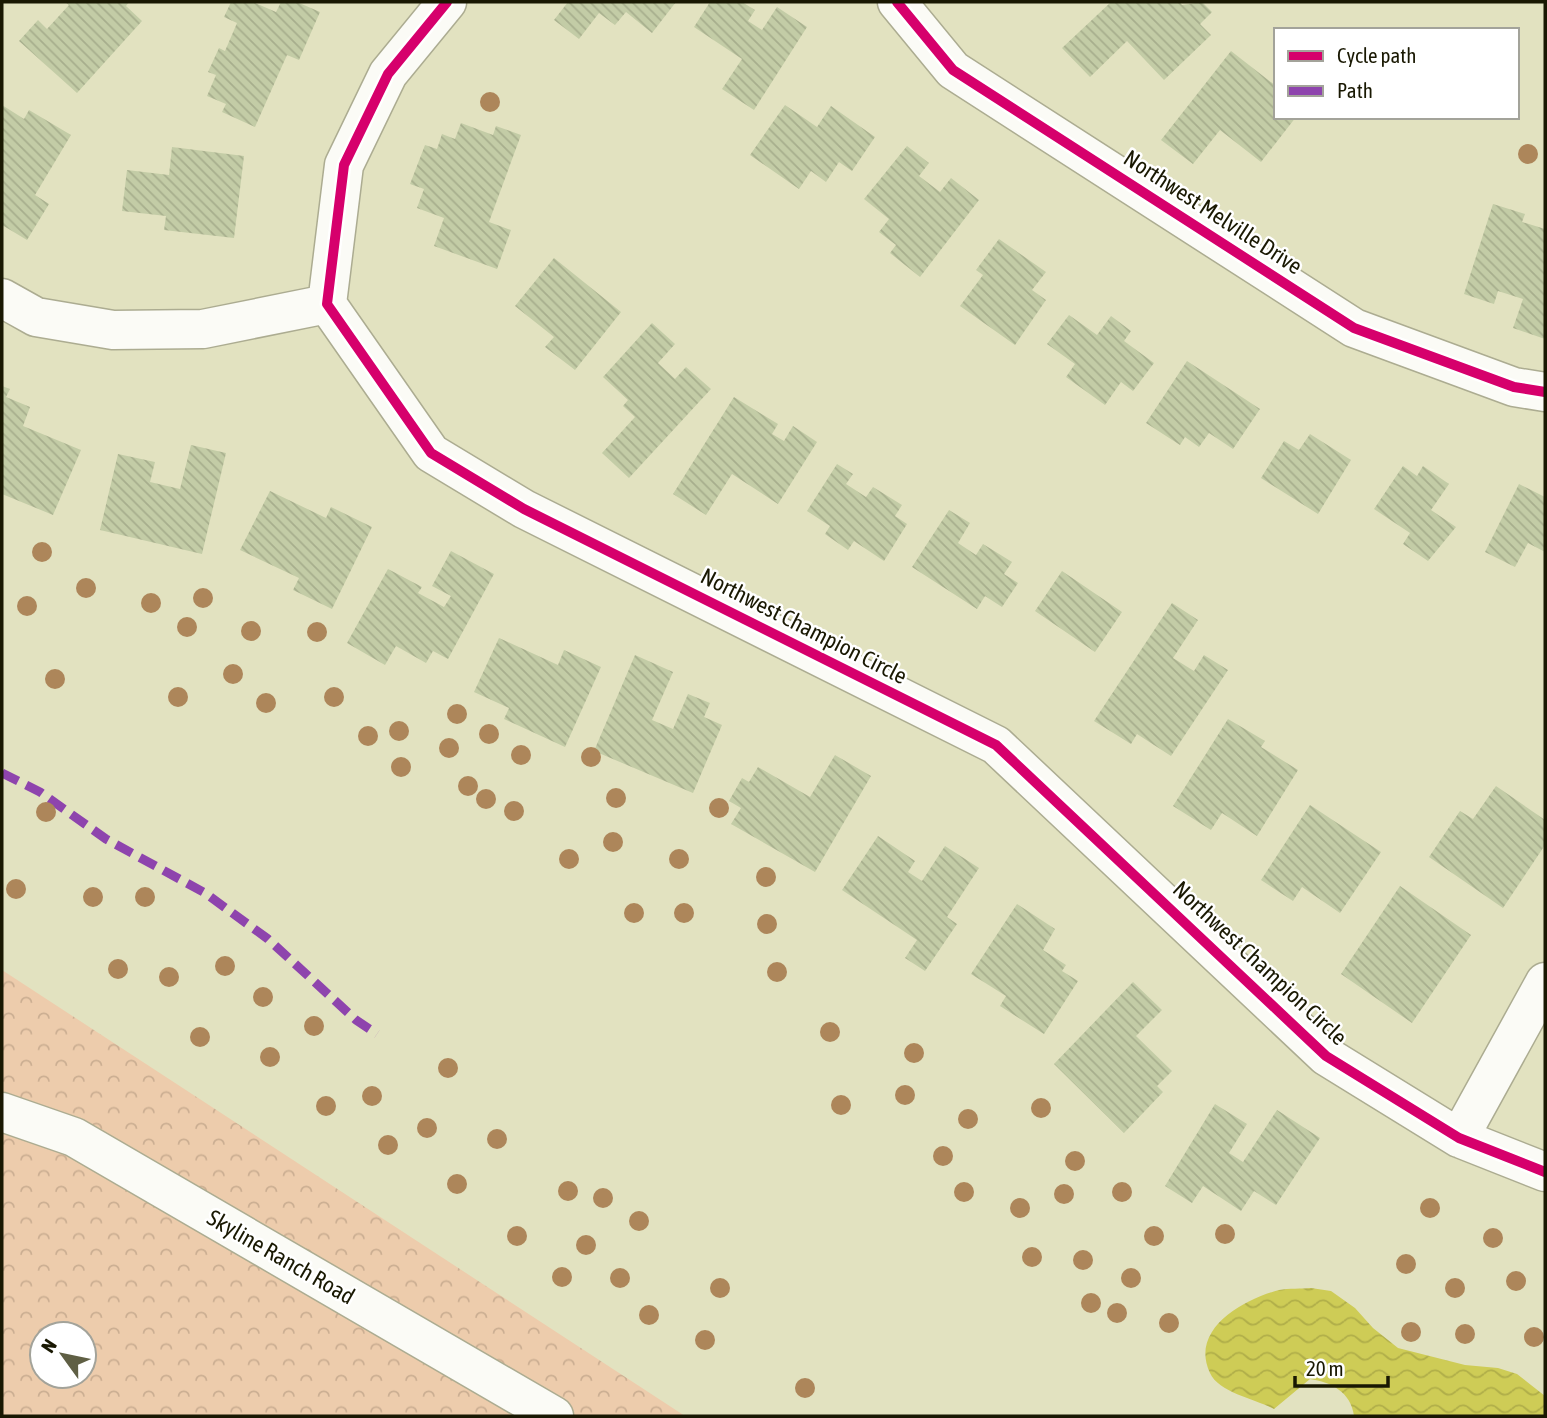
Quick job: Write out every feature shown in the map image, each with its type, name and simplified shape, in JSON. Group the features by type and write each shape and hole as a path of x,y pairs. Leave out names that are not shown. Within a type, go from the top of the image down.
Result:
{"street":[{"path":"2,298 36,317 113,330 203,329 327,304 344,165 388,74 447,2"},
{"name":"Northwest Melville Drive","path":"897,2 953,70 1354,328 1514,387 1545,392"},
{"name":"Northwest Champion Circle","path":"327,304 431,453 524,509 996,745 1326,1056 1459,1138 1545,1172"},
{"path":"1459,1138 1545,982"},
{"name":"Skyline Ranch Road","path":"2,1112 74,1137 554,1416"}],"green space":[{"path":"2,970 685,1416 2,1416"}],"water":[{"path":"1311,1288 1331,1291 1355,1308 1373,1328 1398,1348 1465,1365 1498,1368 1517,1374 1545,1396 1545,1416 1354,1416 1349,1401 1339,1390 1310,1379 1274,1409 1221,1386 1210,1373 1206,1357 1207,1343 1213,1330 1224,1318 1265,1294 1283,1289"}],"building":[{"path":"65,2 129,2 126,6 142,21 77,93 19,41 38,20 47,29 69,5"},
{"path":"231,2 253,2 276,12 281,2 297,2 320,12 299,60 287,55 255,127 222,112 226,104 207,96 216,75 208,72 219,48 225,51 237,23 224,17"},
{"path":"568,2 676,2 652,33 626,12 615,25 599,13 579,39 554,20"},
{"path":"710,2 742,2 755,10 748,21 762,30 777,7 807,27 754,110 722,89 742,59 694,27"},
{"path":"1111,2 1180,2 1182,5 1202,2 1212,12 1200,24 1211,35 1164,80 1127,41 1090,77 1062,48"},
{"path":"1231,51 1274,84 1274,119 1294,119 1261,162 1220,130 1193,164 1161,140"},
{"path":"2,105 24,119 29,110 71,135 35,195 49,204 27,240 2,225"},
{"path":"785,105 817,127 831,106 875,137 852,171 839,162 826,182 811,171 799,189 750,155"},
{"path":"461,123 493,135 496,126 521,135 489,222 511,230 497,269 434,246 444,218 417,208 424,189 410,184 425,145 437,149 442,134 455,139"},
{"path":"907,146 929,163 919,176 940,192 951,178 979,200 920,277 890,253 896,245 879,232 889,219 864,199"},
{"path":"172,147 244,156 234,238 164,230 166,216 122,211 127,170 169,175"},
{"path":"1493,204 1525,214 1522,222 1545,229 1545,339 1513,328 1523,299 1498,291 1494,304 1464,294"},
{"path":"999,239 1046,272 1032,290 1046,300 1015,345 960,306 983,275 976,270"},
{"path":"554,258 621,312 575,370 545,347 554,337 515,306"},
{"path":"1069,315 1097,335 1111,316 1131,331 1124,341 1154,363 1133,391 1121,382 1105,405 1066,377 1075,364 1047,344"},
{"path":"652,323 675,344 658,363 675,379 686,367 711,389 629,478 602,453 635,417 623,406 628,400 603,377"},
{"path":"1187,361 1260,409 1233,449 1209,433 1199,447 1185,437 1180,445 1146,423"},
{"path":"2,386 10,389 6,397 30,407 23,426 81,450 53,515 2,494"},
{"path":"734,397 778,424 772,434 784,441 793,426 817,442 778,504 732,474 706,515 673,494"},
{"path":"1310,434 1351,460 1318,514 1261,478 1284,441 1299,450"},
{"path":"191,445 226,453 202,554 100,530 118,454 155,462 150,482 180,489"},
{"path":"837,464 853,474 846,484 866,497 873,487 902,505 895,516 907,524 884,561 854,541 848,550 825,534 830,526 807,511"},
{"path":"1403,466 1417,476 1423,466 1449,484 1431,510 1456,527 1428,561 1403,544 1410,533 1374,509"},
{"path":"1519,484 1545,497 1545,552 1528,543 1515,567 1485,552"},
{"path":"270,491 326,518 331,507 372,527 332,609 293,590 299,578 240,550"},
{"path":"949,510 970,523 958,543 976,555 983,544 1012,562 1004,574 1018,583 1002,607 985,596 977,609 912,567"},
{"path":"451,551 494,574 448,659 433,651 426,663 396,646 385,665 347,643 388,569 422,587 418,593 444,607 451,596 432,586"},
{"path":"1062,571 1122,612 1095,652 1035,611"},
{"path":"1172,603 1198,620 1173,658 1194,671 1204,655 1228,670 1171,756 1137,734 1131,744 1094,721"},
{"path":"499,638 558,665 564,650 601,667 565,747 504,719 509,708 474,692"},
{"path":"635,655 673,672 652,720 673,729 688,694 710,703 704,717 722,725 693,793 594,751"},
{"path":"1228,719 1265,741 1261,747 1298,770 1257,836 1222,813 1211,830 1173,806"},
{"path":"835,755 871,776 815,872 731,824 741,808 729,801 742,778 749,782 758,767 810,797"},
{"path":"1496,786 1545,820 1545,845 1503,908 1429,857 1460,811 1473,819"},
{"path":"1310,805 1381,852 1340,913 1302,887 1293,901 1261,880"},
{"path":"878,836 915,861 908,872 922,881 945,846 979,868 947,917 957,924 925,971 905,958 917,940 842,890"},
{"path":"1400,886 1471,935 1412,1023 1341,974"},
{"path":"1017,904 1055,929 1043,950 1066,965 1062,971 1078,981 1044,1034 1000,1006 1006,996 971,974"},
{"path":"1133,982 1162,1010 1136,1036 1172,1071 1157,1086 1163,1092 1124,1133 1054,1064"},
{"path":"1215,1104 1247,1124 1229,1153 1243,1162 1277,1110 1320,1138 1276,1205 1254,1191 1241,1211 1203,1186 1192,1203 1165,1186"}],"marked path":[{"path":"2,773 40,792 106,839 205,893 268,939 356,1020 377,1034"}],"cycle path":[{"path":"447,2 388,74 344,165 327,304 431,453 524,509 996,745 1326,1056 1459,1138 1545,1172"},
{"path":"897,2 953,70 1354,328 1514,387 1545,392"}]}
